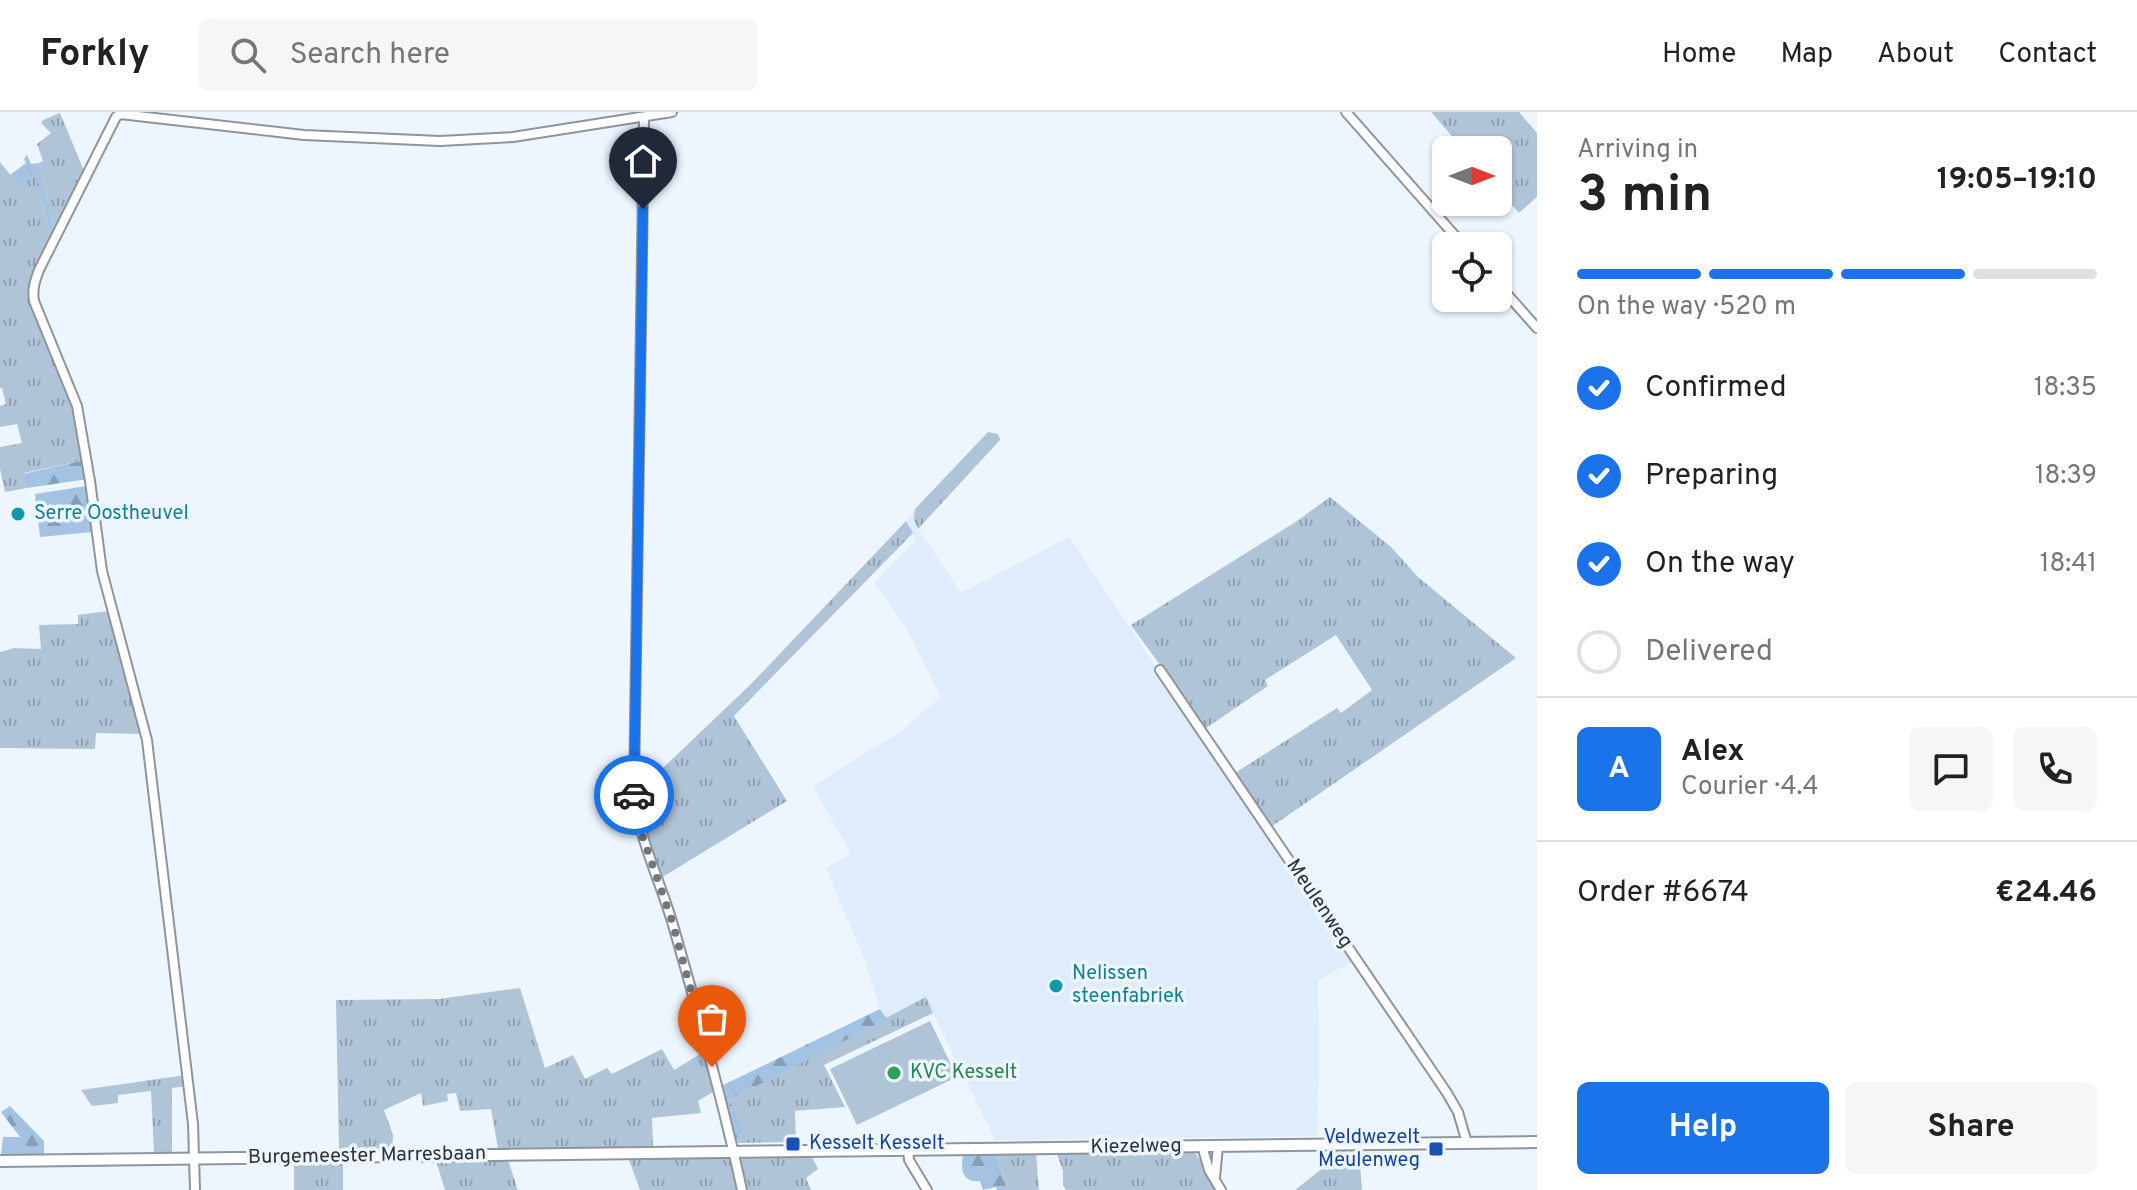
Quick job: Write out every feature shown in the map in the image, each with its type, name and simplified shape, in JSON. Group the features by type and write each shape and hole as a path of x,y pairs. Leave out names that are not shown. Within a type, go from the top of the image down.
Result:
{"main road":[{"name":"Kiezelweg","path":"734,1152 1537,1142"},
{"name":"Burgemeester Marresbaan","path":"0,1161 734,1152"}],"street":[{"path":"195,1190 196,1159 147,740 102,571 77,406 34,301 33,285 39,270 119,113 304,135 440,141 513,137 672,112"},
{"path":"1346,112 1452,232"},
{"path":"644,117 634,796 640,829 672,921 742,1190"},
{"path":"1512,300 1537,328"},
{"name":"Meulenweg","path":"1160,670 1447,1093 1458,1112 1467,1143"},
{"path":"1202,1146 1209,1170 1221,1190"},
{"path":"1215,1178 1218,1146"},
{"path":"908,1149 909,1160 927,1190"}],"shaded area":[{"path":"915,509 914,520 918,529 961,593 1069,537 1354,961 1318,980 1317,1136 995,1140 926,998 887,1019 880,1009 865,961 826,868 851,854 813,786 901,731 941,697 906,627 874,583 916,541 906,521"}],"green space":[{"path":"1431,112 1519,112 1537,133 1537,197 1519,213 1512,205 1512,136 1452,136"},
{"path":"60,113 85,173 55,233 39,163 43,161 37,144 51,133 41,123 43,120"},
{"path":"27,155 31,164 39,163 55,233 52,237 34,174 19,185 10,175 26,163 24,159"},
{"path":"0,162 18,184 34,173 52,237 30,288 72,403 85,460 24,473 27,488 5,492 0,469 0,447 22,443 17,424 0,427 0,406 6,404 0,388"},
{"path":"988,432 998,434 1000,440 918,529 914,520 915,509"},
{"path":"85,460 88,479 27,488 23,474"},
{"path":"87,486 92,532 40,537 35,494"},
{"path":"1330,497 1391,547 1418,577 1516,658 1271,827 1235,773 1337,708 1341,713 1372,690 1336,635 1265,680 1268,686 1206,728 1131,625"},
{"path":"906,521 913,533 734,716 787,801 661,878 641,824 637,797 751,684"},
{"path":"109,611 143,734 96,733 95,749 0,748 0,652 14,648 41,649 39,625 78,624 78,615"},
{"path":"520,988 545,1068 573,1055 585,1079 607,1068 612,1074 662,1049 674,1070 705,1051 716,1090 698,1101 701,1113 652,1118 653,1147 498,1148 491,1109 460,1111 456,1093 447,1094 448,1101 423,1106 421,1093 384,1110 393,1135 392,1150 339,1151 336,1000 439,999"},
{"path":"926,997 933,1013 824,1065 845,1107 795,1111 796,1142 738,1143 736,1138 740,1137 743,1128 729,1100"},
{"path":"880,1009 887,1019 729,1100 744,1128 740,1137 736,1138 721,1086"},
{"name":"KVC Kesselt","path":"930,1021 957,1077 857,1125 830,1069"},
{"path":"186,1075 187,1086 172,1088 172,1152 154,1153 151,1091 118,1095 118,1103 92,1106 81,1090"},
{"path":"10,1106 44,1141 44,1154 1,1154 3,1137 20,1137 1,1112"},
{"path":"1317,1150 1359,1151 1362,1190 1295,1190 1324,1167"},
{"path":"1036,1154 1039,1190 1007,1190 997,1155"},
{"path":"1057,1154 1196,1154 1217,1190 1066,1190"},
{"path":"963,1155 997,1155 1007,1190 997,1190 996,1187 983,1190 980,1181 966,1178 962,1166"},
{"path":"812,1157 818,1169 806,1178 811,1190 746,1190 740,1162 743,1158"},
{"path":"730,1158 738,1190 640,1190 629,1160"},
{"path":"508,1160 518,1190 445,1190 436,1161"},
{"path":"343,1162 343,1190 294,1190 294,1163"}],"way so far":[{"path":"634,795 640,829 672,921 712,1067"}],"place":[{"name":"Serre Oostheuvel","path":"18,514"},
{"name":"Nelissen steenfabriek","path":"1056,986"},
{"name":"KVC Kesselt","path":"894,1073"},
{"name":"Kesselt Kesselt","path":"793,1144"},
{"name":"Veldwezelt Meulenweg","path":"1436,1149"}],"route":[{"path":"634,795 643,209"}]}
